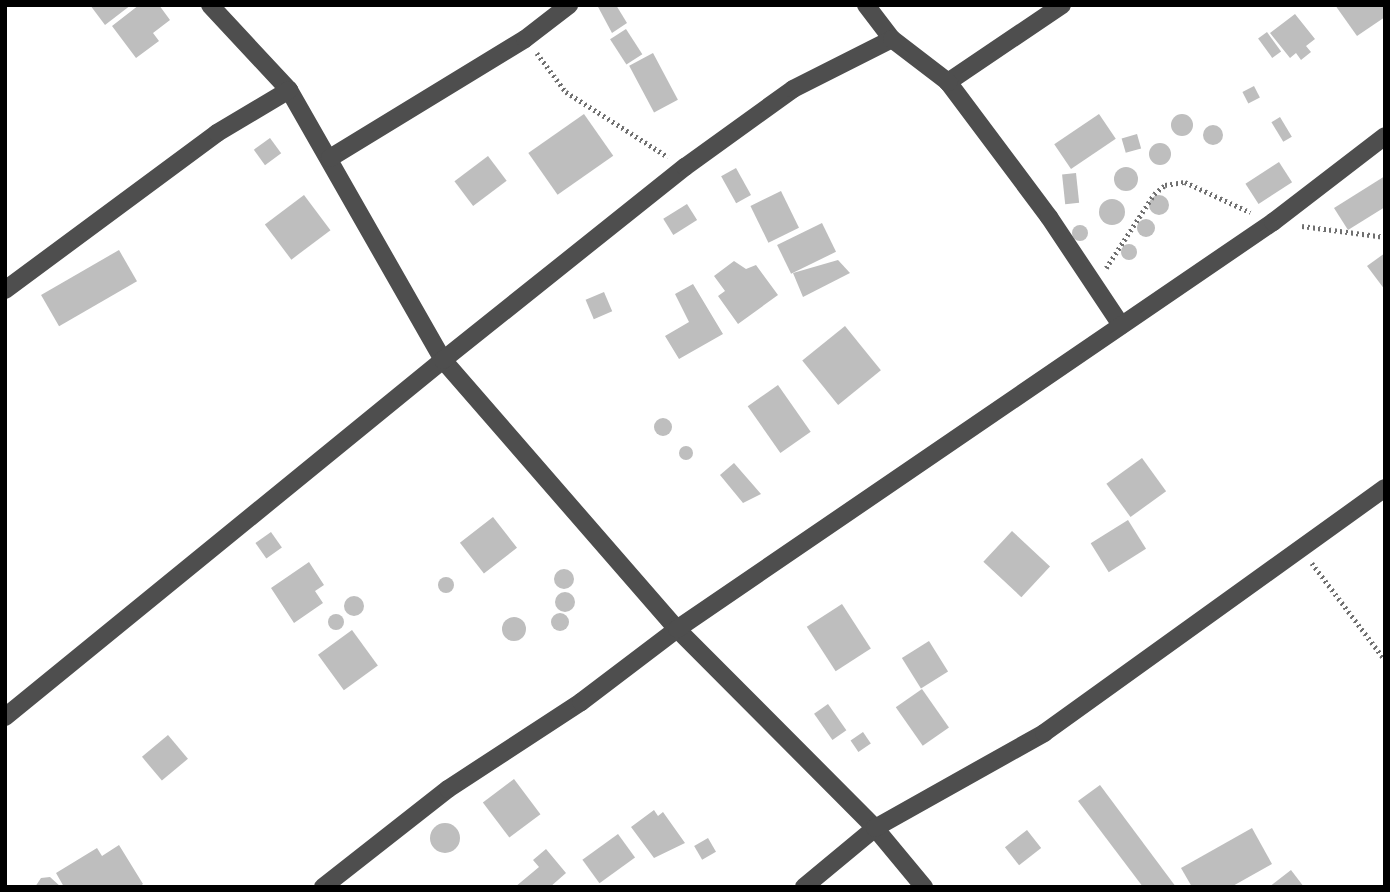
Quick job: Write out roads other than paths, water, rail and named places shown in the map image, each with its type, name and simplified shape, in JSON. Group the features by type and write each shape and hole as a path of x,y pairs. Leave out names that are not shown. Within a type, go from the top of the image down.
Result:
{"street":[{"path":"211,5 289,90 443,360 677,629 875,828 924,887"},
{"path":"330,158 525,39 569,5"},
{"path":"866,5 892,39 948,82 1121,325"},
{"path":"948,82 1062,5"},
{"path":"5,717 443,360 685,167 793,89 892,39"},
{"path":"5,290 217,133 289,90"},
{"path":"323,887 448,789 581,702 677,629 1273,222 1385,136"},
{"path":"804,887 875,828 1044,733 1385,488"}]}
